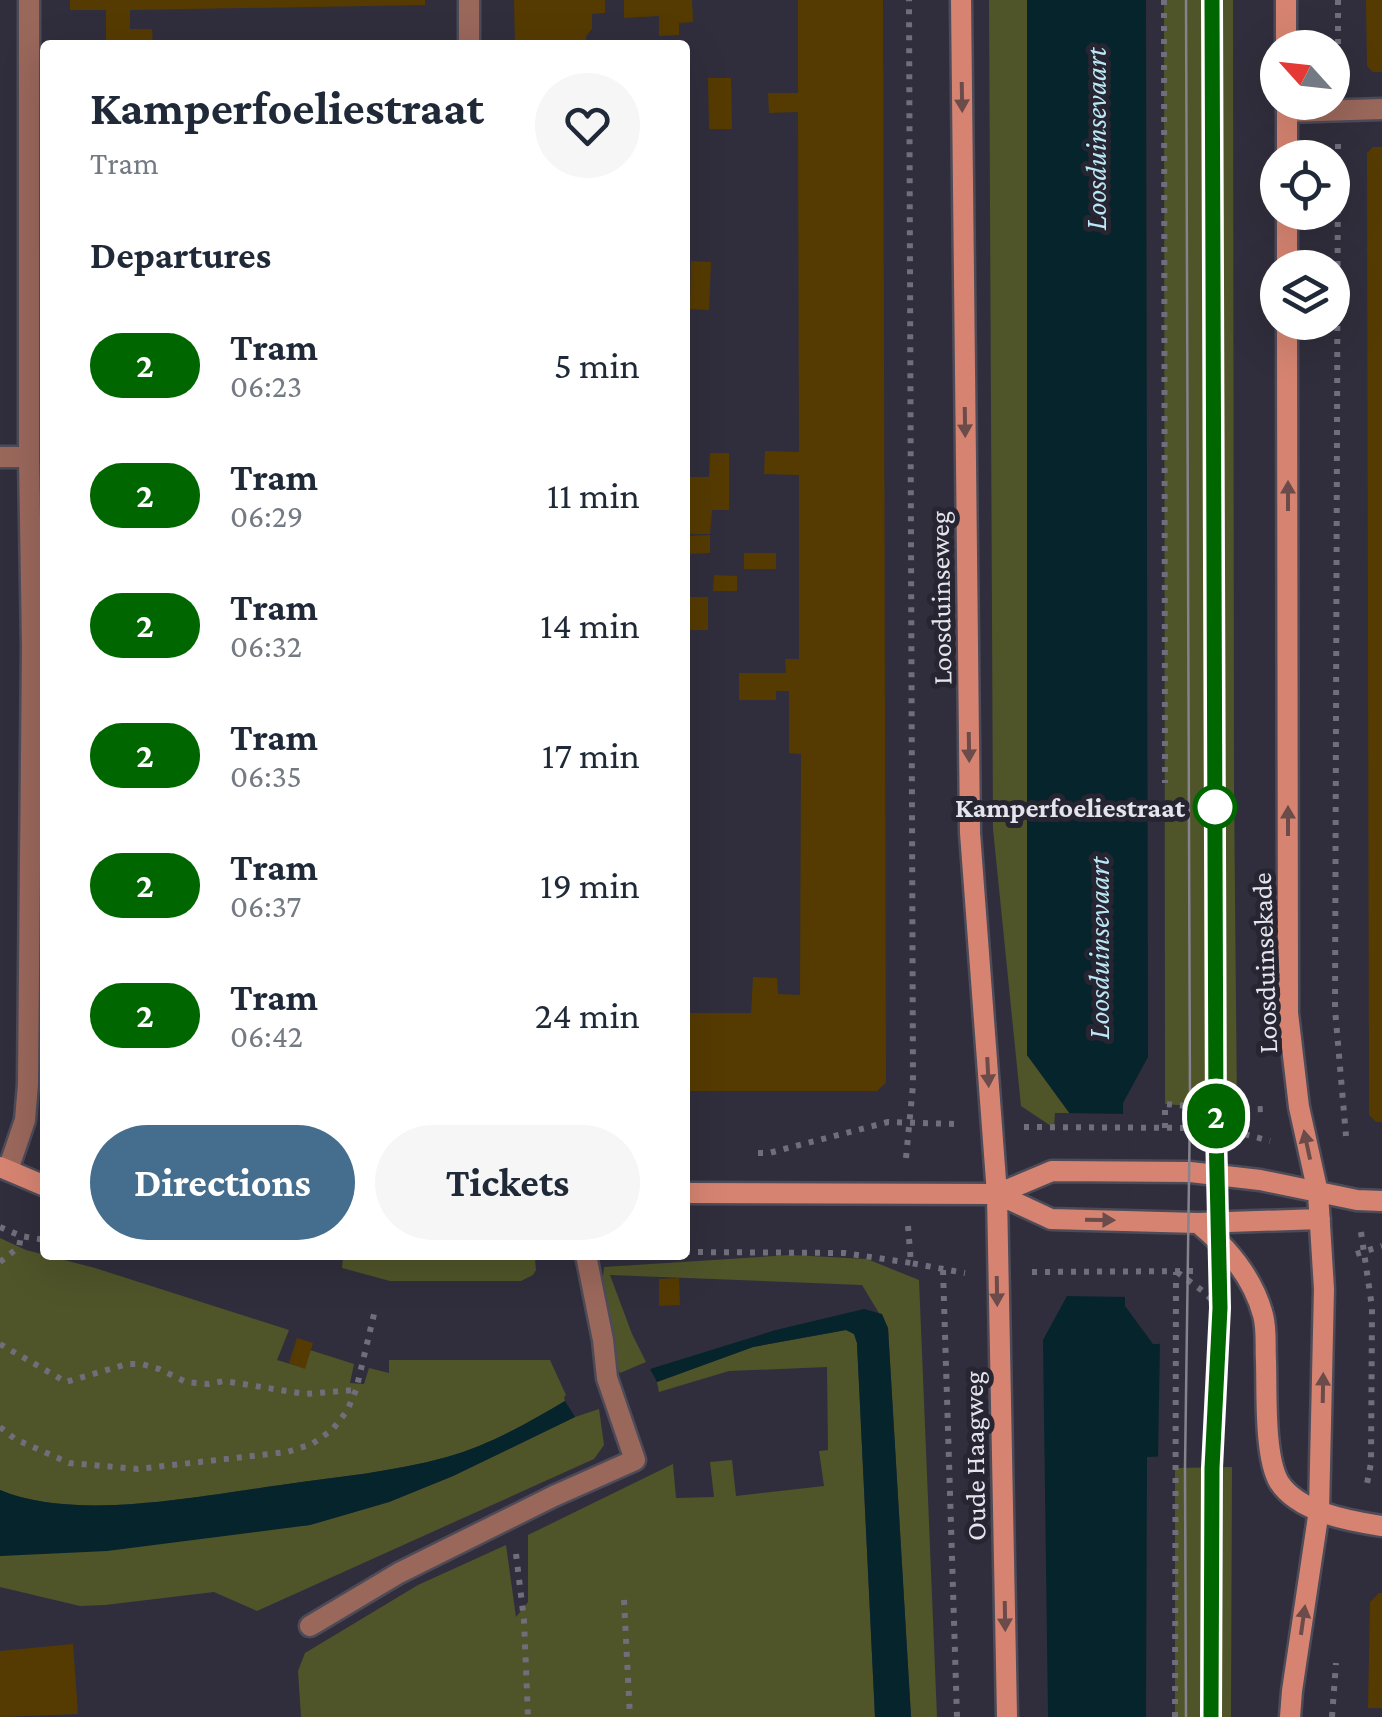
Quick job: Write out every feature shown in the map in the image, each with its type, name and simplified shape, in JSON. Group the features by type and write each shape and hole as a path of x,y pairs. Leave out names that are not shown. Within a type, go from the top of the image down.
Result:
{"main road":[{"name":"Loosduinseweg","path":"960,0 970,834 997,1194"},
{"path":"1286,0 1286,30"},
{"name":"Loosduinsekade","path":"1287,340 1288,1013 1299,1108 1318,1193 1324,1311 1319,1510 1290,1717"},
{"path":"4,1168 40,1184"},
{"path":"690,1193 997,1194 1052,1172 1190,1172 1382,1202"},
{"path":"997,1194 1051,1219 1198,1223 1320,1219"},
{"name":"Oude Haagweg","path":"997,1194 1008,1717"},
{"path":"1198,1223 1218,1239 1240,1266 1264,1317 1268,1431 1278,1480 1300,1501 1319,1510 1382,1526"}],"street":[{"path":"4,1168 26,1120 28,1084 32,646 29,0"},
{"path":"469,0 469,40"},
{"path":"1350,109 1382,109"},
{"path":"0,458 29,457"},
{"path":"310,1626 399,1573 635,1460 607,1378 587,1260"}],"path":[{"name":"Loosduinseweg","path":"752,1154 770,1153 888,1122 909,1122 913,1026 908,0"},
{"path":"1164,0 1165,783"},
{"path":"1338,0 1338,30"},
{"path":"1338,120 1335,1009 1346,1142"},
{"path":"1054,1128 1165,1128 1165,1104 1237,1110 1342,1106"},
{"path":"1357,1200 1372,1307 1370,1464 1359,1523"},
{"path":"0,1227 40,1239"},
{"path":"0,1262 19,1248 22,1236"},
{"path":"690,1252 844,1253 911,1263"},
{"name":"Oude Haagweg","path":"943,1270 957,1717"},
{"path":"1049,1271 1149,1272"},
{"path":"1175,1717 1176,1272 1204,1292 1228,1320"},
{"path":"0,1427 16,1439 68,1463 138,1469 287,1452 312,1444 332,1430 347,1412 375,1310"},
{"path":"0,1344 66,1382 126,1364 142,1364 186,1382 224,1381 305,1394 356,1390"},
{"path":"1367,1481 1382,1487"},
{"path":"518,1572 528,1717"},
{"path":"624,1600 630,1717"},
{"path":"1332,1717 1337,1649"}],"green space":[{"path":"989,0 1027,0 1027,1055 1070,1113 1055,1113 1054,1128 1021,1106 993,829"},
{"path":"1164,0 1233,0 1237,1110 1165,1104"},
{"path":"0,1238 40,1254 40,1260 64,1260 95,1268 289,1330 277,1360 304,1368 310,1350 354,1364 350,1383 364,1384 369,1368 389,1373 389,1360 550,1360 566,1395 565,1401 478,1446 406,1467 139,1504 65,1504 0,1490"},
{"path":"791,1255 867,1259 919,1280 937,1717 911,1717 888,1328 862,1285 610,1275 646,1362 620,1373 603,1333 604,1267"},
{"path":"343,1260 535,1260 536,1270 521,1281 390,1281 342,1268"},
{"path":"846,1330 854,1334 857,1343 875,1717 301,1717 298,1671 305,1653 418,1585 506,1545 516,1617 528,1602 528,1535 673,1464 676,1498 714,1497 710,1462 732,1460 736,1496 824,1486 819,1451 828,1450 827,1367 729,1371 659,1392 657,1382 753,1347"},
{"path":"599,1409 604,1445 594,1459 257,1611 214,1592 80,1606 0,1587 0,1556 310,1525 389,1502"},
{"path":"1232,1467 1231,1717 1175,1717 1175,1468"}],"water":[{"name":"Loosduinsevaart","path":"1027,0 1146,0 1148,1057 1123,1103 1125,1306 1153,1344 1382,1342 1382,1448 1147,1457 1146,1717 1048,1717 1043,1340 1067,1296 1070,1114 1027,1055"},
{"path":"864,1309 882,1314 888,1328 911,1717 875,1717 854,1334 846,1330 753,1347 657,1382 650,1369 776,1330"},
{"path":"565,1401 575,1417 453,1476 389,1502 310,1525 107,1551 0,1556 0,1490 65,1504 139,1504 385,1470 478,1446"}],"pier":[{"path":"1063,1113 1128,1114 1130,1297 1061,1296"},
{"path":"1382,1337 1382,1453 1158,1461 1160,1339"}],"building":[{"path":"70,0 425,0 425,5 130,10 130,29 152,29 153,40 106,40 106,10 70,10"},
{"path":"514,0 605,0 605,13 592,14 592,29 586,40 515,40"},
{"path":"624,0 692,0 693,22 679,23 679,35 659,36 659,16 624,18"},
{"path":"798,0 883,0 886,1083 877,1091 690,1091 690,1013 751,1013 753,977 777,978 778,994 800,995 801,754 789,753 789,691 776,691 776,700 739,700 739,673 786,673 785,659 799,659 799,475 764,474 765,451 799,452 798,112 769,113 768,93 798,93"},
{"path":"1366,0 1382,0 1382,72 1373,72 1367,66"},
{"path":"708,78 731,78 732,129 709,129"},
{"path":"1373,147 1382,147 1382,1122 1369,1115 1367,153"},
{"path":"691,261 711,262 709,310 690,309"},
{"path":"710,453 729,453 729,510 712,510 710,534 690,534 690,477 709,477"},
{"path":"710,535 710,553 690,554 690,536"},
{"path":"744,553 776,553 776,569 744,569"},
{"path":"714,575 737,576 737,591 713,591"},
{"path":"690,597 708,597 708,630 690,630"},
{"path":"679,1278 680,1305 659,1306 659,1279"},
{"path":"297,1338 313,1343 305,1369 289,1363"},
{"path":"1379,1593 1382,1708 1368,1708 1370,1602"},
{"path":"73,1644 78,1714 0,1717 0,1651"}],"tram line":[{"path":"1186,0 1190,1107 1186,1717"},
{"path":"1211,1717 1212,1468 1220,1308 1212,0"},
{"name":"2","path":"1211,1717 1212,1468 1220,1308 1212,0"}],"place":[{"name":"Kamperfoeliestraat","path":"1215,807"}]}
